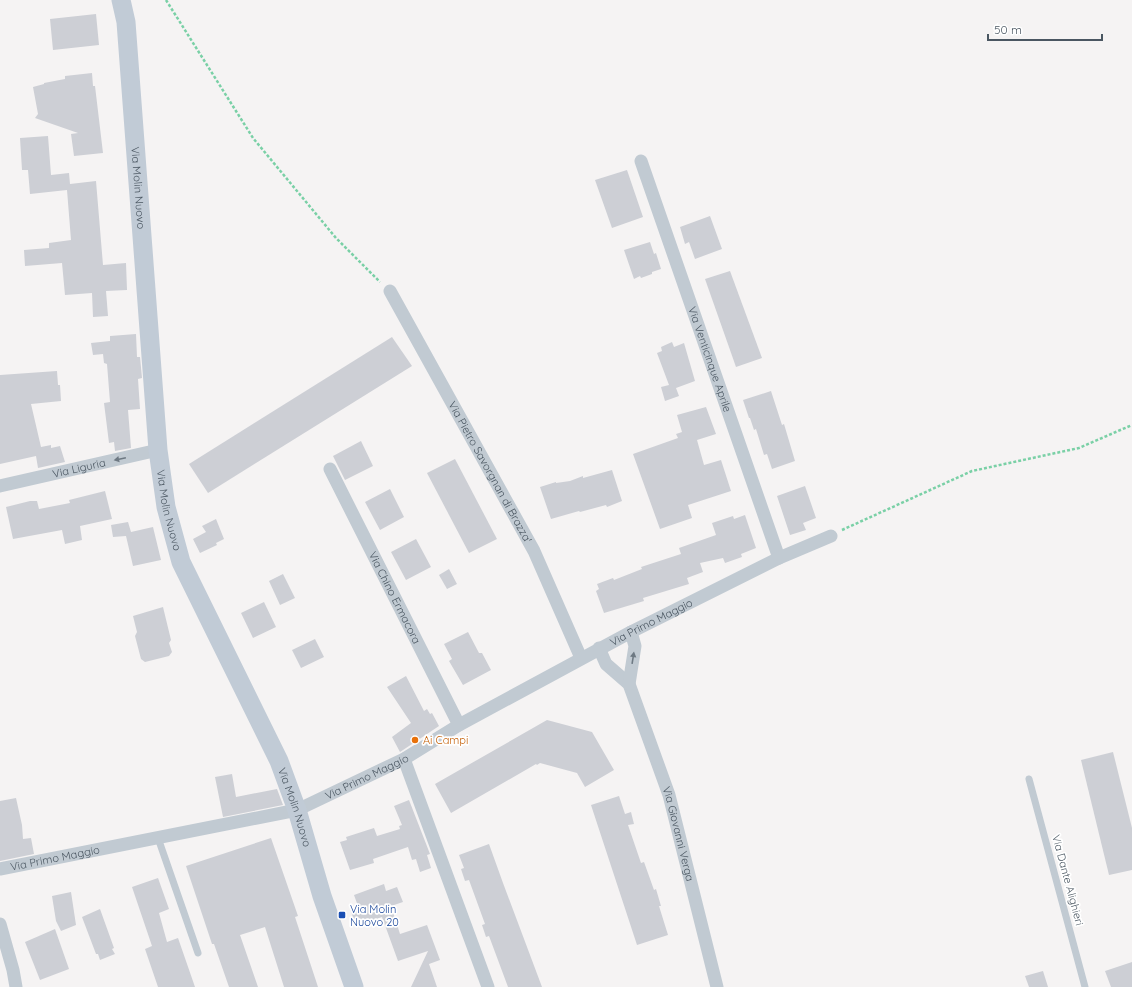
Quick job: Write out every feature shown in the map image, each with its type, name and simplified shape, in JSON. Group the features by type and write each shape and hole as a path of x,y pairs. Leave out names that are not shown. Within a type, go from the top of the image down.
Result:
{"main road":[{"name":"Via Molin Nuovo","path":"122,0 126,22 158,450 166,507 181,562 279,761 297,810 322,896 354,987"}],"street":[{"name":"Via Venticinque Aprile","path":"641,161 779,558"},
{"name":"Via Pietro Savorgnan di Brazza'","path":"390,291 534,551 581,658"},
{"name":"Via Liguria","path":"0,486 158,450"},
{"name":"Via Chino Ermacora","path":"330,469 459,725"},
{"name":"Via Primo Maggio","path":"0,869 297,810 404,760 459,725 599,648 779,558 831,536"},
{"name":"Via Giovanni Verga","path":"631,632 635,646 629,684 669,795 717,987"},
{"name":"Via Giovanni Verga","path":"599,648 606,664 629,684"},
{"path":"404,760 488,987"},
{"path":"0,924 13,970 16,987"}],"lane":[{"name":"Via Dante Alighieri","path":"1029,779 1085,987"},
{"path":"158,838 198,953"}],"path":[{"path":"166,0 253,138 336,238 390,291"},
{"path":"831,536 972,471 1079,448 1132,425"}],"building":[{"path":"96,14 99,45 53,50 50,19"},
{"path":"92,73 93,86 95,86 103,153 74,156 71,134 78,133 35,118 38,114 33,87 44,83 65,79 65,76"},
{"path":"48,136 51,175 69,173 70,184 96,181 103,265 126,263 127,290 106,291 108,316 93,317 92,293 65,295 62,263 25,266 24,250 49,248 49,243 71,240 67,190 30,194 28,170 22,170 20,138"},
{"path":"627,170 643,217 612,228 595,180"},
{"path":"710,216 722,249 695,259 689,242 685,244 680,227"},
{"path":"650,242 654,254 656,253 661,269 652,272 652,274 641,278 640,276 634,279 624,250"},
{"path":"730,271 762,358 736,367 705,279"},
{"path":"136,334 137,357 140,357 142,378 138,379 140,409 128,410 131,448 115,451 114,442 109,443 104,403 110,402 107,364 104,363 103,354 93,355 91,343 110,341 110,336"},
{"path":"392,337 412,366 208,493 189,464"},
{"path":"672,342 674,347 684,343 695,381 676,388 679,396 665,401 661,387 669,385 657,353 662,351 661,347"},
{"path":"57,371 61,401 31,404 41,447 51,445 51,448 60,446 65,462 38,468 36,456 0,464 0,375"},
{"path":"771,391 782,425 784,424 795,461 772,469 767,454 764,455 756,429 754,430 743,400"},
{"path":"706,407 716,434 697,440 704,465 721,460 731,491 688,505 692,518 660,529 633,454 678,438 676,434 682,432 677,415"},
{"path":"361,441 373,466 345,480 333,456"},
{"path":"455,459 497,539 469,553 427,473"},
{"path":"612,470 622,501 607,507 606,505 551,519 540,487"},
{"path":"805,486 816,518 803,523 806,530 790,535 777,496"},
{"path":"390,489 404,517 380,530 365,502"},
{"path":"105,491 112,519 80,526 82,540 65,544 62,530 13,539 6,507 30,501 37,501 39,509 70,503 69,500"},
{"path":"745,515 756,548 741,554 742,557 725,563 723,558 700,563 703,572 687,578 689,584 643,598 644,601 604,613 596,591 599,589 597,584 613,578 614,580 642,569 641,567 681,554 679,548 716,535 712,523 733,516 734,519"},
{"path":"216,519 224,539 216,543 217,545 200,553 193,539 206,532 202,526"},
{"path":"128,522 131,532 153,527 161,560 133,566 126,536 113,537 111,525"},
{"path":"416,539 431,567 406,580 391,552"},
{"path":"449,569 457,584 447,589 439,575"},
{"path":"283,574 295,598 280,605 269,581"},
{"path":"264,602 276,627 253,638 241,613"},
{"path":"163,607 171,640 169,643 172,652 169,656 145,662 141,659 135,636 137,632 133,616"},
{"path":"468,632 479,653 482,653 491,670 463,685 449,661 452,659 444,644"},
{"path":"315,639 324,657 301,668 292,650"},
{"path":"406,676 424,711 427,709 430,714 432,713 439,726 400,752 392,737 411,723 387,687"},
{"path":"547,720 592,732 614,770 585,787 577,773 540,763 537,765 536,764 451,813 435,784"},
{"path":"1113,752 1132,828 1132,870 1109,875 1081,760"},
{"path":"232,774 236,797 277,789 283,805 223,817 215,777"},
{"path":"619,796 625,814 631,812 634,824 628,825 641,863 644,862 654,890 656,889 661,906 659,906 668,935 637,945 591,805"},
{"path":"16,798 22,825 23,839 31,838 34,854 0,861 0,801"},
{"path":"409,800 430,854 427,855 431,868 420,872 416,859 412,860 408,847 373,859 374,863 350,870 340,842 347,840 346,837 374,828 377,836 400,829 399,826 402,825 394,806"},
{"path":"271,838 298,916 295,917 318,987 284,987 265,927 240,935 258,987 229,987 214,944 212,944 186,866"},
{"path":"489,844 542,987 508,987 489,936 486,937 482,925 485,924 469,880 465,881 461,869 464,868 459,855"},
{"path":"158,878 169,909 159,913 167,942 178,938 195,987 158,987 145,949 152,946 132,887"},
{"path":"384,884 386,891 397,887 403,902 391,906 400,934 427,925 440,960 429,964 437,987 411,987 428,951 398,961 382,917 364,923 363,921 355,924 350,908 358,906 354,895"},
{"path":"71,892 76,925 61,931 56,921 52,896"},
{"path":"100,909 114,948 112,949 115,954 100,960 98,954 96,954 82,917"},
{"path":"55,929 69,969 40,980 25,942"},
{"path":"1132,962 1132,987 1111,987 1105,971"},
{"path":"1043,971 1048,987 1029,987 1025,976"}],"place":[{"name":"Ai Campi","path":"415,740"},
{"name":"Via Molin Nuovo 20","path":"342,915"}]}
